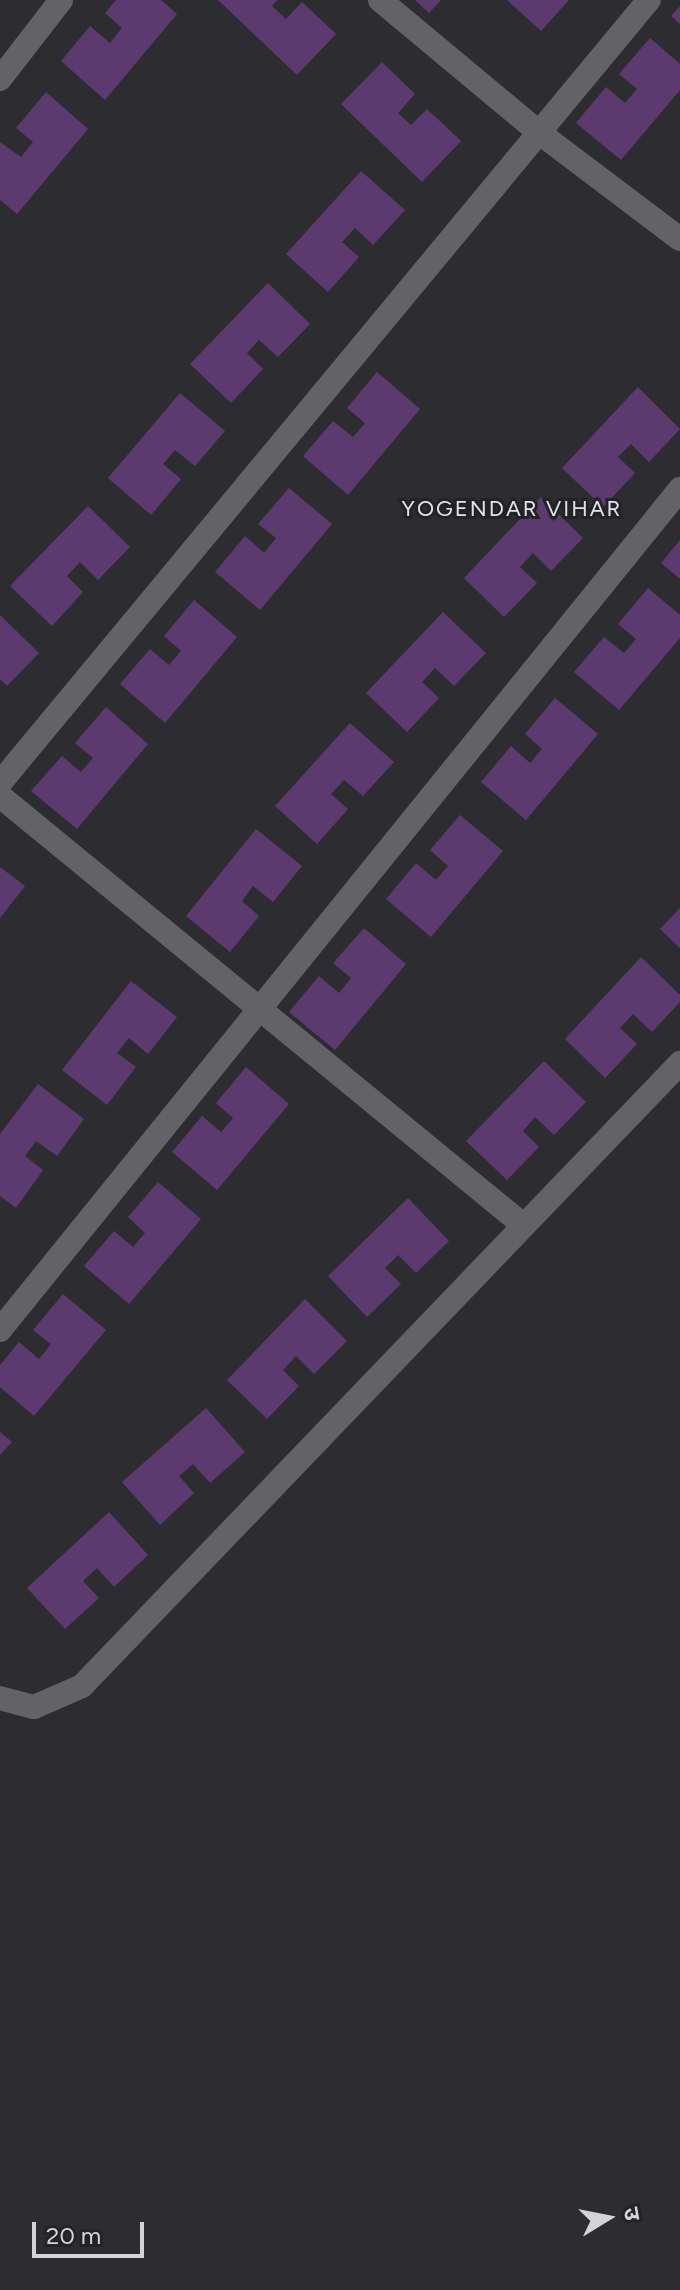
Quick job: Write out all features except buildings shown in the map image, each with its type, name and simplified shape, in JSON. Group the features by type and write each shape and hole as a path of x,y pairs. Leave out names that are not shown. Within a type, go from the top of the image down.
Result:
{"lane":[{"path":"0,79 61,0"},
{"path":"380,0 541,134 680,239"},
{"path":"0,783 649,0"},
{"path":"0,1330 261,1012 680,489"},
{"path":"0,796 522,1224"},
{"path":"0,1698 34,1707 82,1686 522,1224 680,1063"}],"district":[{"name":"YOGENDAR VIHAR","path":"512,509"}]}
